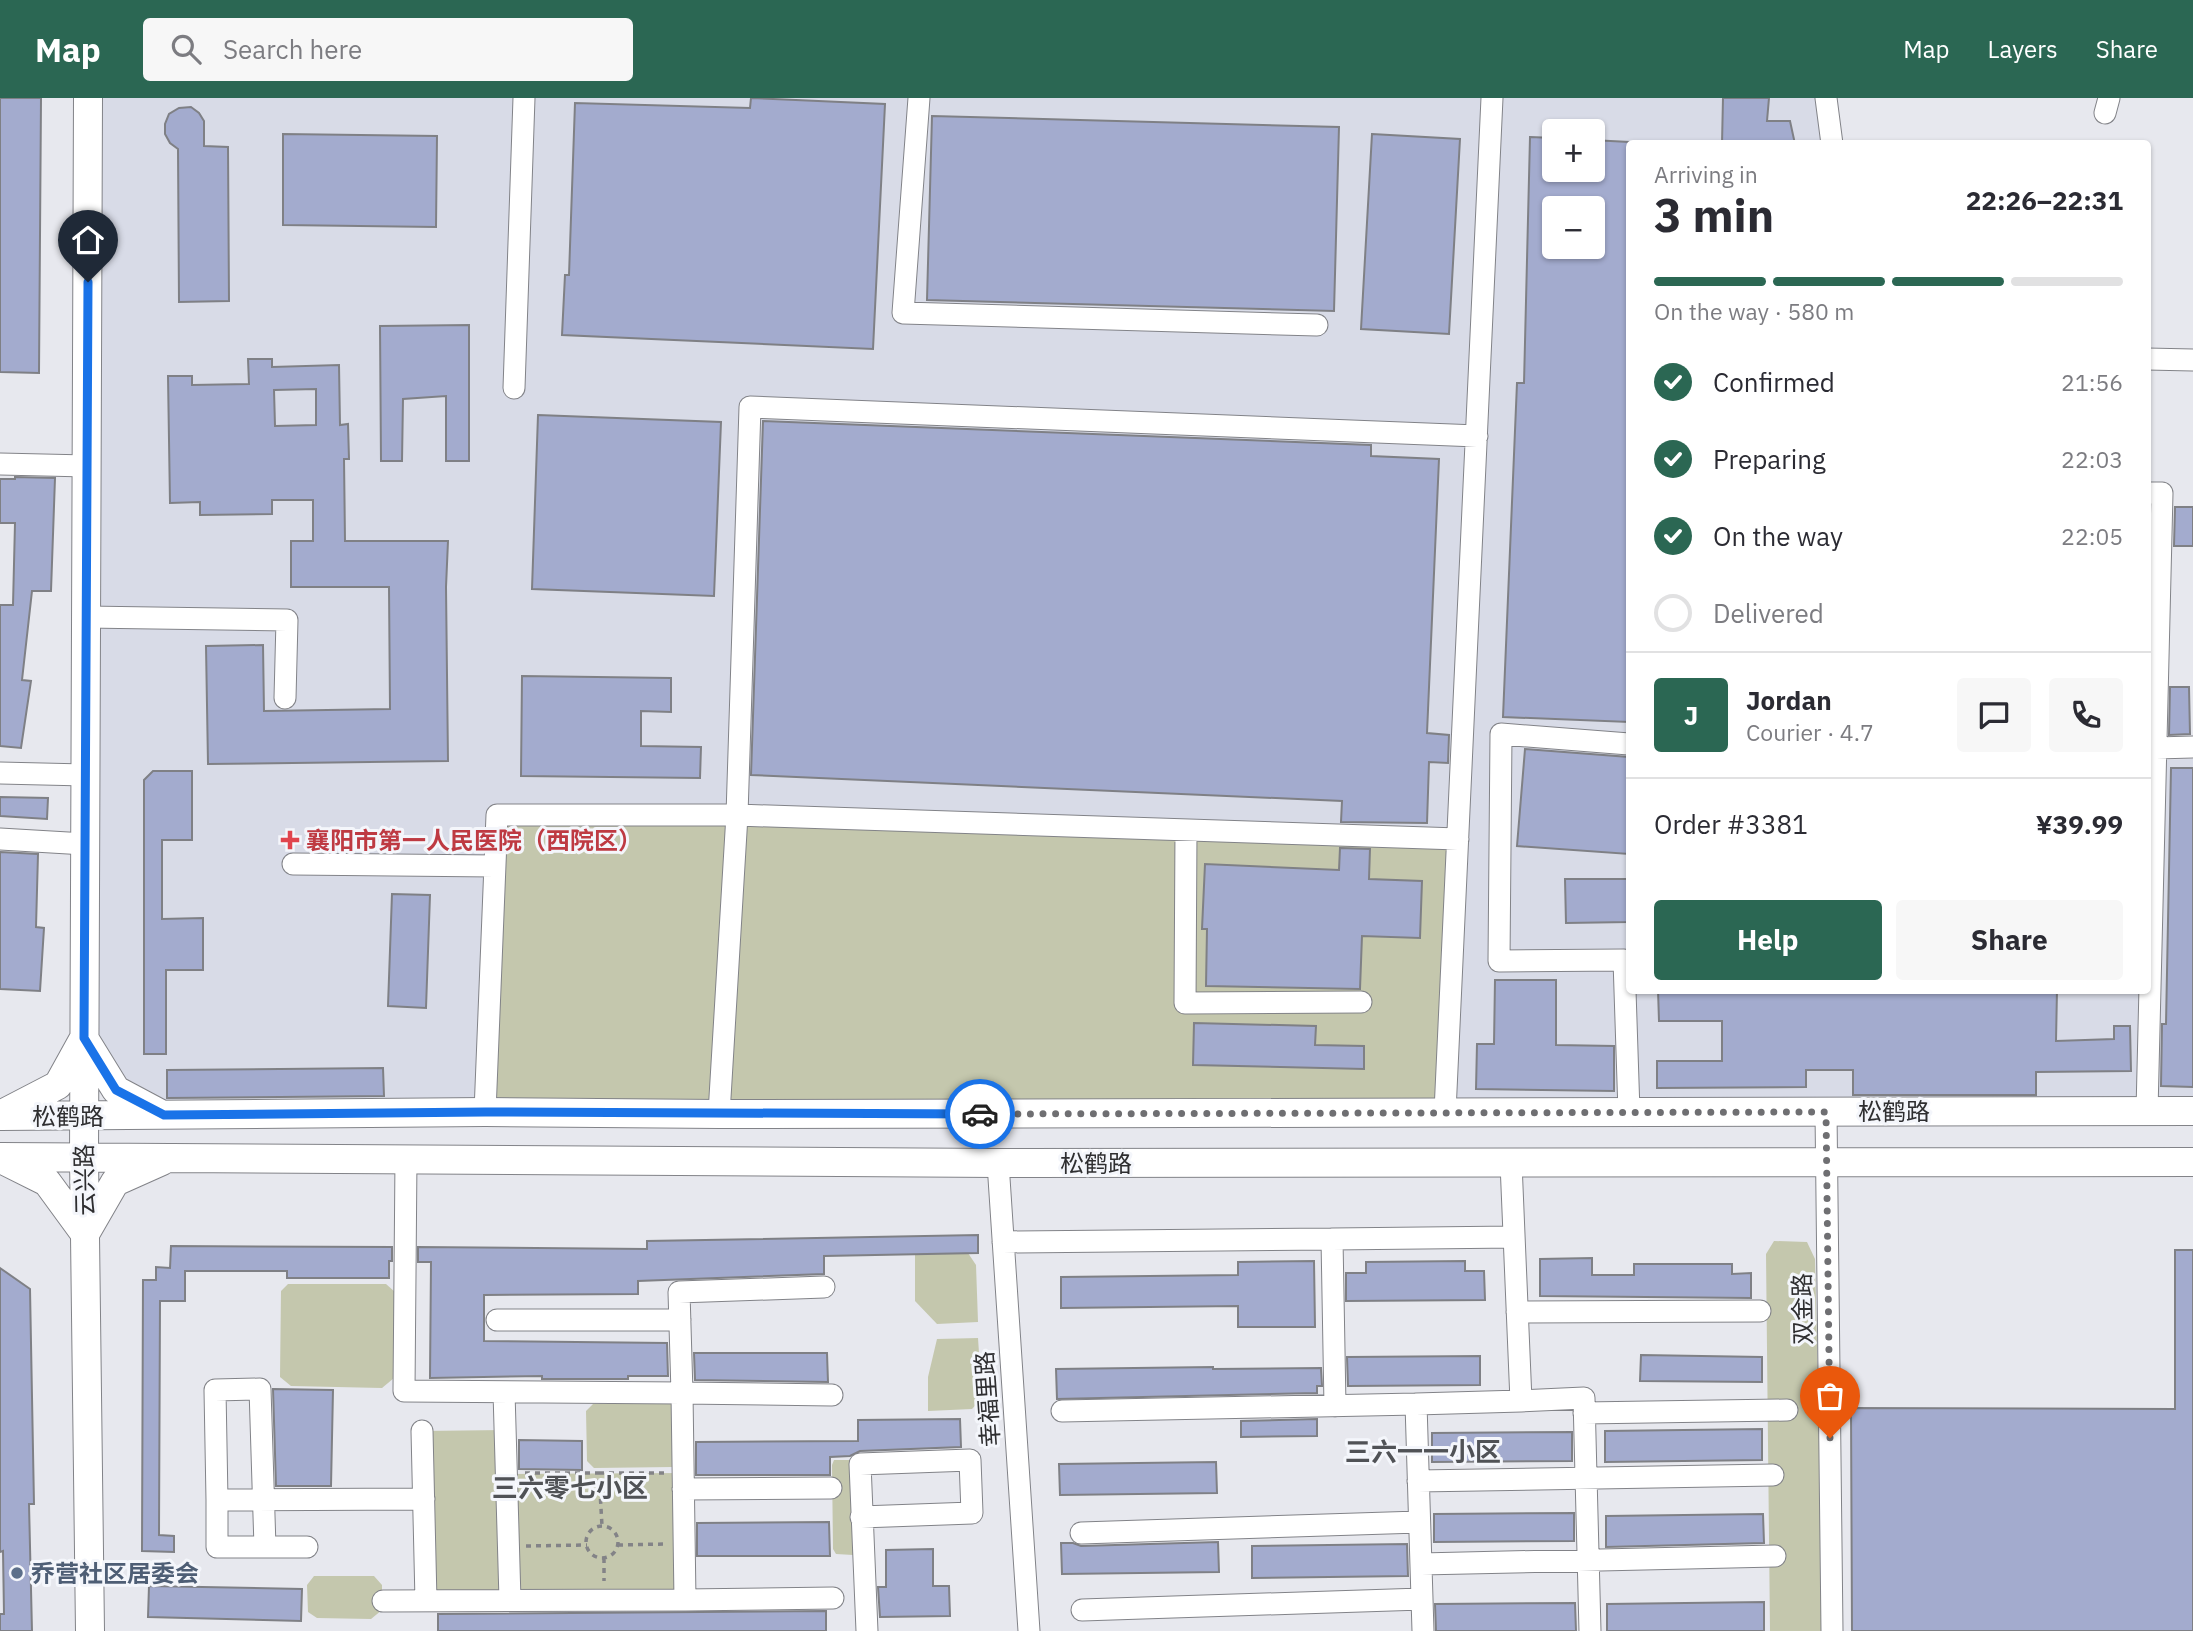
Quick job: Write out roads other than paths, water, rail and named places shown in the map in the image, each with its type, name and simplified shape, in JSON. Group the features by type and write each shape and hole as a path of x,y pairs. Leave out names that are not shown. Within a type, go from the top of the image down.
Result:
{"main road":[{"name":"云兴路","path":"88,98 84,1157 90,1631"},
{"path":"0,1116 58,1085 84,1038 116,1090 164,1115"},
{"name":"松鹤路","path":"0,1116 485,1112 719,1114 2193,1111"},
{"path":"0,1158 47,1182 85,1234 115,1182 169,1157"},
{"name":"松鹤路","path":"0,1158 998,1163 2193,1162"}],"street":[{"path":"514,388 524,98"},
{"path":"919,98 903,313 1317,325"},
{"path":"1446,1112 1493,98"},
{"path":"1826,98 1831,140"},
{"path":"2151,359 2193,360"},
{"path":"719,1114 737,815 750,407 1477,436"},
{"path":"0,464 87,466"},
{"path":"2151,493 2162,493 2151,950"},
{"path":"86,617 287,620 285,698"},
{"path":"1626,744 1501,734 1499,961 1626,960"},
{"path":"2156,748 2193,747"},
{"path":"0,773 85,775"},
{"path":"485,1112 497,815 737,815 1458,839"},
{"path":"1186,830 1185,1003 1361,1002"},
{"path":"0,839 85,844"},
{"path":"293,864 495,866"},
{"path":"1627,994 1629,1112"},
{"path":"2147,1111 2150,994"},
{"name":"双金路","path":"1826,1112 1832,1631"},
{"path":"406,1158 404,1391 832,1395"},
{"name":"幸福里路","path":"998,1163 1028,1631"},
{"path":"1511,1163 1521,1401"},
{"path":"1003,1242 1514,1237"},
{"path":"1332,1239 1335,1406"},
{"path":"685,1600 679,1292 824,1287"},
{"path":"1517,1312 1760,1311"},
{"path":"497,1320 680,1320"},
{"path":"265,1547 260,1389 215,1390 217,1548 307,1547"},
{"path":"504,1392 510,1600"},
{"path":"1062,1411 1584,1398 1590,1631"},
{"path":"1416,1404 1423,1631"},
{"path":"1584,1413 1787,1410"},
{"path":"422,1431 426,1601"},
{"path":"862,1517 972,1513 970,1460 860,1464 862,1517 867,1631"},
{"path":"1418,1481 1773,1475"},
{"path":"683,1481 831,1488"},
{"path":"217,1500 424,1499"},
{"path":"1081,1533 1419,1522"},
{"path":"1421,1564 1774,1556"},
{"path":"383,1601 833,1598"},
{"path":"1082,1610 1422,1599"}],"place":[{"name":"襄阳市第一人民医院（西院区）","path":"290,840"},
{"name":"乔营社区居委会","path":"17,1573"}],"district":[{"name":"三六一一小区","path":"1423,1451"},
{"name":"三六零七小区","path":"570,1487"}]}
